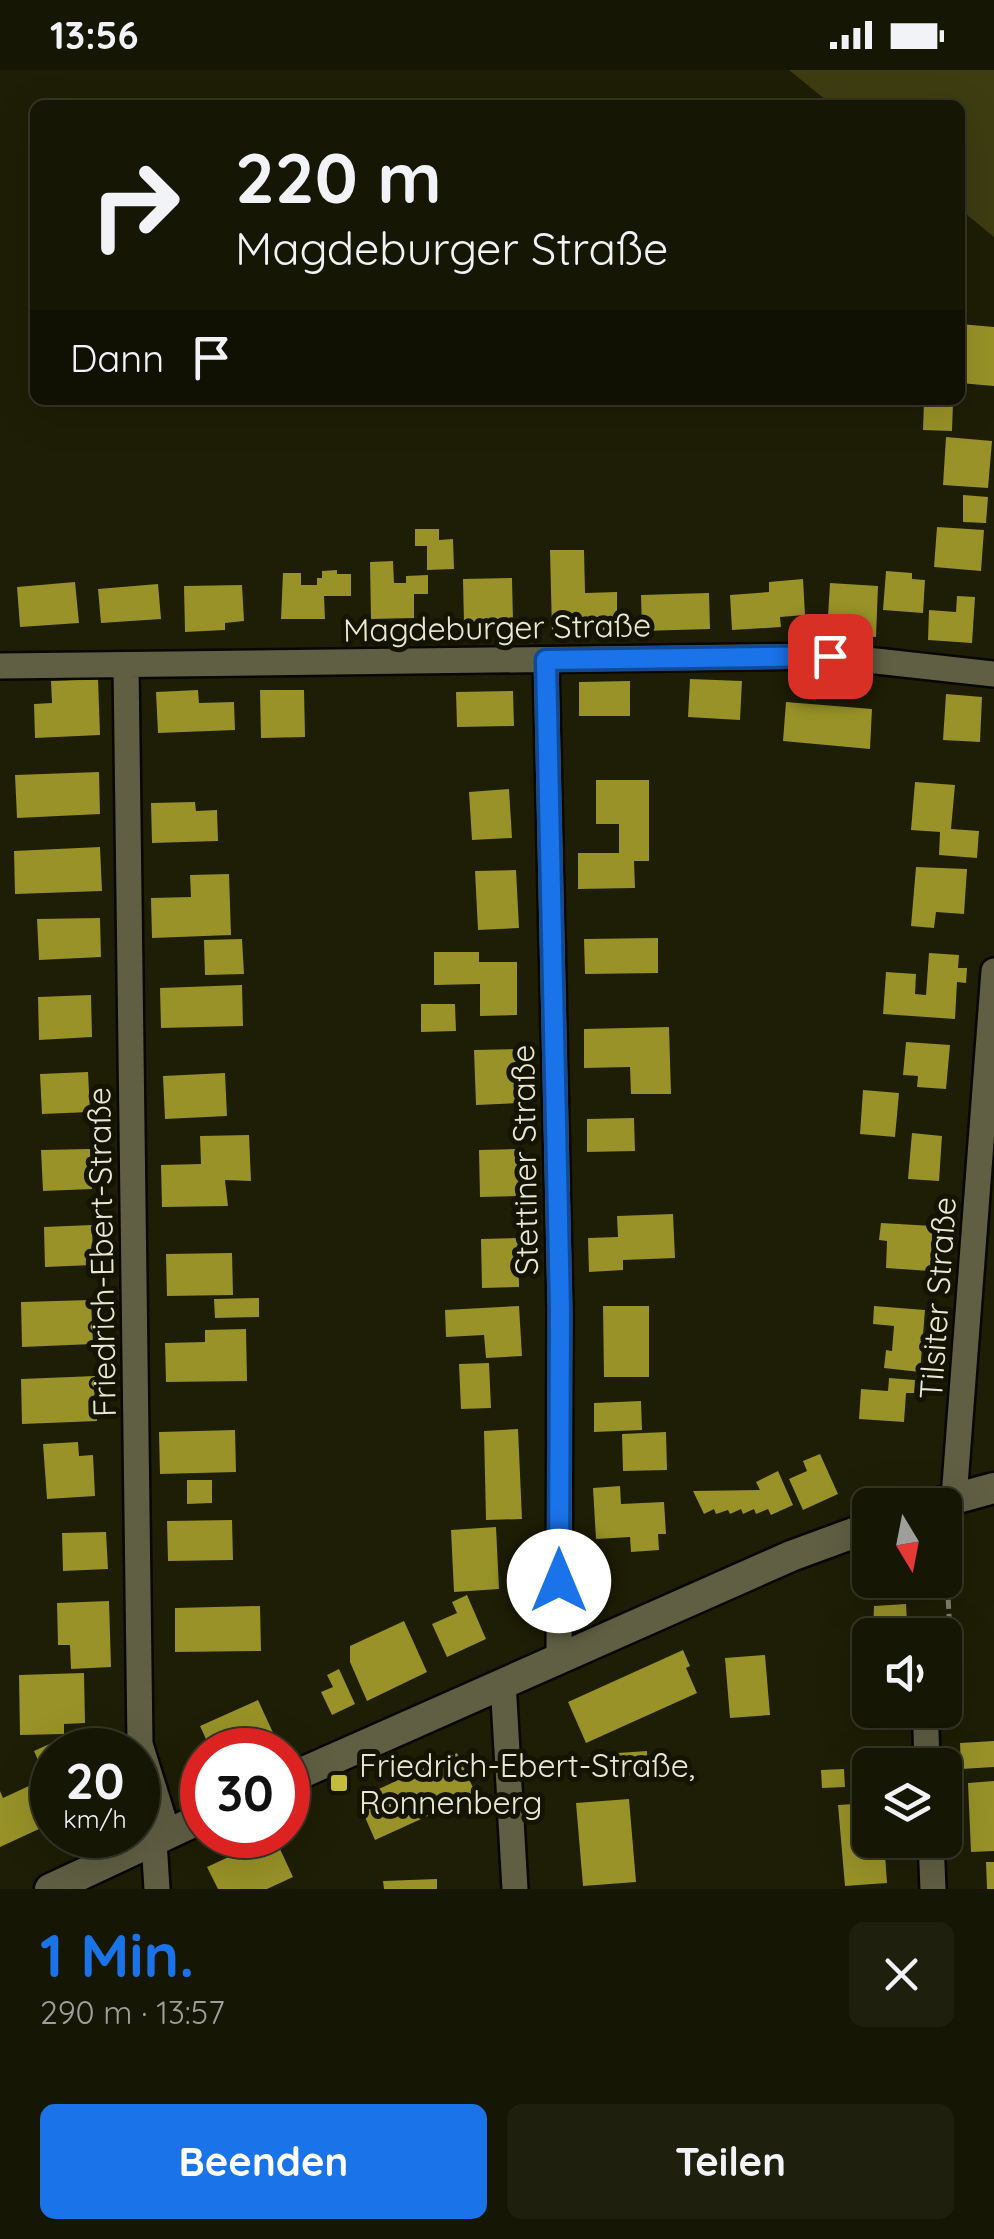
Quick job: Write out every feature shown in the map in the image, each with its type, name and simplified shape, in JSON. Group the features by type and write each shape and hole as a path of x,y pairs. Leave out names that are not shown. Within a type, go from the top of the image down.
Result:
{"street":[{"name":"Magdeburger Straße","path":"0,666 830,656 994,674"},
{"name":"Stettiner Straße","path":"546,660 560,1289 558,1658"},
{"name":"Friedrich-Ebert-Straße","path":"126,665 140,1744 161,1837 157,1889"},
{"name":"Tilsiter Straße","path":"944,1488 989,1102 994,971"},
{"path":"962,1496 994,1488"},
{"path":"310,1769 791,1556 852,1534"},
{"path":"503,1682 515,1889"},
{"path":"926,1731 926,1748"},
{"path":"50,1889 180,1828"},
{"path":"931,1858 933,1889"}],"shaded area":[{"path":"789,70 994,70 994,237 965,213 965,100 826,100"}],"building":[{"path":"965,324 994,327 994,386 965,383"},
{"path":"924,405 953,405 952,431 923,430"},
{"path":"946,437 992,441 988,488 943,485"},
{"path":"963,495 988,497 986,523 963,522"},
{"path":"937,527 984,530 981,571 934,567"},
{"path":"415,529 439,529 439,540 453,539 454,569 427,570 427,546 415,546"},
{"path":"550,550 584,550 585,593 617,592 617,630 552,632"},
{"path":"393,561 394,583 406,583 406,576 428,575 428,594 414,594 414,618 371,619 370,562"},
{"path":"337,570 337,574 351,574 351,596 324,596 325,619 281,619 283,573 301,573 301,585 317,585 322,571"},
{"path":"886,571 912,573 912,579 925,580 923,613 883,610"},
{"path":"512,578 513,623 464,624 463,579"},
{"path":"803,579 805,615 780,617 781,627 732,630 730,595 769,592 769,582"},
{"path":"75,582 79,623 20,627 17,587"},
{"path":"830,583 878,586 876,637 827,634"},
{"path":"158,584 161,619 101,623 98,589"},
{"path":"242,585 244,621 225,623 225,630 185,632 184,586"},
{"path":"709,593 710,629 642,631 641,595"},
{"path":"957,596 975,597 972,643 928,640 929,610 956,612"},
{"path":"98,679 100,735 35,738 34,704 52,703 51,681"},
{"path":"690,679 742,681 740,720 688,717"},
{"path":"630,681 630,716 579,716 579,682"},
{"path":"198,690 199,703 234,702 235,730 158,733 156,692"},
{"path":"260,690 304,690 305,737 261,738"},
{"path":"513,691 514,726 457,727 456,692"},
{"path":"946,694 982,697 980,742 943,740"},
{"path":"786,702 872,709 870,749 783,741"},
{"path":"99,772 100,814 17,818 15,775"},
{"path":"596,780 649,780 649,861 634,861 635,888 578,889 578,853 619,853 619,824 596,824"},
{"path":"915,782 955,785 951,829 979,831 977,858 939,855 940,832 911,830"},
{"path":"509,789 512,838 472,840 469,792"},
{"path":"195,802 196,811 217,810 218,841 152,843 151,803"},
{"path":"100,847 102,891 15,894 14,851"},
{"path":"916,867 967,869 964,914 936,912 934,928 911,926"},
{"path":"516,870 519,928 478,930 475,871"},
{"path":"229,874 231,935 152,938 151,898 191,897 190,875"},
{"path":"100,918 101,957 39,960 37,919"},
{"path":"658,938 658,973 585,974 584,939"},
{"path":"242,939 244,974 205,975 204,940"},
{"path":"434,952 479,952 479,962 517,962 517,1015 480,1016 480,984 434,985"},
{"path":"929,953 959,955 958,968 967,968 966,983 957,982 955,1019 883,1014 886,972 916,974 915,994 926,995"},
{"path":"242,985 243,1026 161,1028 160,988"},
{"path":"91,995 92,1037 39,1040 38,997"},
{"path":"421,1004 455,1004 456,1031 421,1032"},
{"path":"669,1027 671,1094 631,1094 630,1067 584,1068 584,1029"},
{"path":"906,1042 950,1045 946,1089 917,1087 918,1076 903,1075"},
{"path":"519,1049 521,1103 476,1105 474,1050"},
{"path":"88,1072 90,1112 42,1114 40,1074"},
{"path":"225,1073 227,1116 165,1119 163,1076"},
{"path":"863,1090 899,1093 895,1137 860,1134"},
{"path":"634,1118 635,1151 587,1152 587,1119"},
{"path":"912,1133 942,1136 939,1181 908,1179"},
{"path":"249,1135 251,1181 225,1180 228,1206 162,1207 161,1165 201,1164 200,1136"},
{"path":"90,1149 92,1189 43,1191 41,1150"},
{"path":"519,1149 520,1196 480,1197 479,1150"},
{"path":"673,1214 675,1258 623,1260 623,1270 589,1272 588,1238 618,1237 617,1216"},
{"path":"881,1223 933,1226 930,1271 886,1268 887,1241 879,1240"},
{"path":"92,1225 93,1265 45,1267 44,1227"},
{"path":"518,1238 519,1287 482,1288 481,1239"},
{"path":"232,1253 233,1295 167,1296 166,1254"},
{"path":"259,1298 259,1317 215,1318 214,1299"},
{"path":"91,1300 93,1344 22,1347 21,1302"},
{"path":"519,1306 522,1356 486,1358 484,1335 446,1337 445,1310"},
{"path":"603,1306 649,1306 649,1377 604,1377"},
{"path":"874,1306 925,1310 920,1372 884,1368 886,1350 892,1351 894,1326 873,1324"},
{"path":"246,1329 247,1381 166,1382 165,1343 205,1342 205,1330"},
{"path":"489,1363 491,1408 461,1409 459,1364"},
{"path":"95,1376 97,1421 22,1424 21,1379"},
{"path":"889,1378 915,1380 914,1393 906,1393 904,1422 859,1419 861,1389 888,1391"},
{"path":"641,1401 642,1430 594,1432 594,1403"},
{"path":"518,1429 522,1519 486,1520 484,1431"},
{"path":"235,1430 236,1472 160,1474 159,1432"},
{"path":"666,1432 667,1470 623,1471 622,1434"},
{"path":"78,1442 79,1456 93,1455 95,1496 47,1499 43,1444"},
{"path":"820,1454 838,1494 803,1510 789,1479 807,1471 803,1461"},
{"path":"778,1471 793,1505 771,1515 768,1509 756,1514 754,1509 743,1514 741,1509 716,1514 714,1509 704,1514 693,1491 760,1490 756,1482"},
{"path":"187,1480 212,1480 212,1503 187,1504"},
{"path":"620,1486 621,1504 664,1502 666,1534 658,1534 659,1550 631,1552 630,1537 596,1539 593,1488"},
{"path":"232,1520 233,1560 168,1561 167,1521"},
{"path":"496,1527 499,1589 454,1592 451,1530"},
{"path":"106,1532 108,1569 63,1571 62,1533"},
{"path":"467,1595 486,1639 447,1657 432,1624 457,1613 452,1602"},
{"path":"109,1601 111,1667 71,1669 70,1645 58,1645 57,1603"},
{"path":"906,1604 907,1618 874,1618 874,1606"},
{"path":"260,1606 261,1651 175,1652 175,1608"},
{"path":"404,1621 427,1672 367,1701 350,1662 350,1646"},
{"path":"683,1650 697,1693 586,1743 568,1702"},
{"path":"765,1655 770,1715 730,1718 725,1658"},
{"path":"339,1669 355,1704 332,1715 321,1692 333,1687 327,1675"},
{"path":"84,1673 85,1723 64,1724 64,1728 30,1728 30,1735 20,1735 19,1675"},
{"path":"258,1700 271,1728 201,1728"},
{"path":"994,1741 994,1767 962,1769 960,1743"},
{"path":"647,1751 648,1774 591,1778 589,1755"},
{"path":"457,1753 476,1794 375,1840 357,1799"},
{"path":"844,1769 845,1787 822,1788 821,1770"},
{"path":"994,1781 994,1851 971,1852 968,1783"},
{"path":"30,1785 30,1833 0,1847 0,1791 3,1798"},
{"path":"629,1799 636,1882 583,1886 576,1803"},
{"path":"852,1804 852,1858 885,1858 887,1883 845,1886 838,1805"},
{"path":"226,1858 284,1858 293,1877 267,1889 218,1889 207,1867"},
{"path":"986,1862 994,1862 994,1889 987,1889"},
{"path":"437,1879 437,1889 384,1889 383,1881"}],"place":[{"name":"Friedrich-Ebert-Straße, Ronnenberg","path":"339,1783"}],"route":[{"path":"559,1581 560,1309 546,660 830,656"}]}
